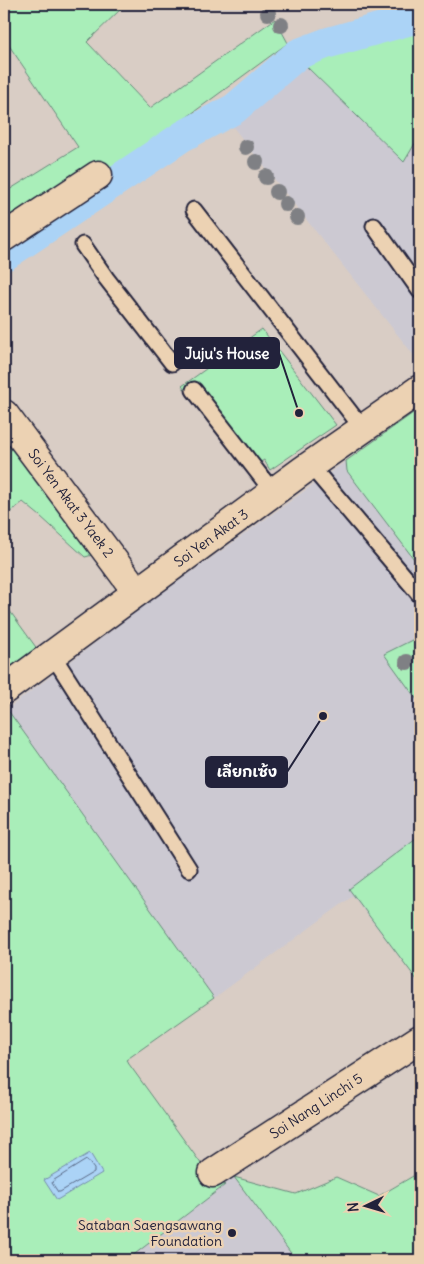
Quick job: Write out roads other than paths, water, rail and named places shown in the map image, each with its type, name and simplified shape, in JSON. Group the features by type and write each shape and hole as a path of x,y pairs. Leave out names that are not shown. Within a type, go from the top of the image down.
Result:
{"street":[{"path":"4,237 98,175"},
{"name":"Soi Yen Akat 3","path":"4,690 310,465 420,389"},
{"name":"Soi Yen Akat 3 Yaek 2","path":"4,414 138,592"},
{"name":"Soi Nang Linchi 5","path":"212,1174 420,1039"}],"lane":[{"path":"194,210 362,429"},
{"path":"374,226 420,291"},
{"path":"83,245 106,278 172,363"},
{"path":"194,390 273,492"},
{"path":"310,465 420,595"},
{"path":"52,654 189,869"}],"water":[{"path":"90,1153 102,1173 57,1200 44,1180"}],"waterway":[{"path":"4,256 183,136 234,109 298,54 327,43 420,17"}],"place":[{"name":"Juju's House","path":"299,413"},
{"name":"เลียกเซ้ง","path":"323,716"},
{"name":"Sataban Saengsawang Foundation","path":"232,1233"}]}
